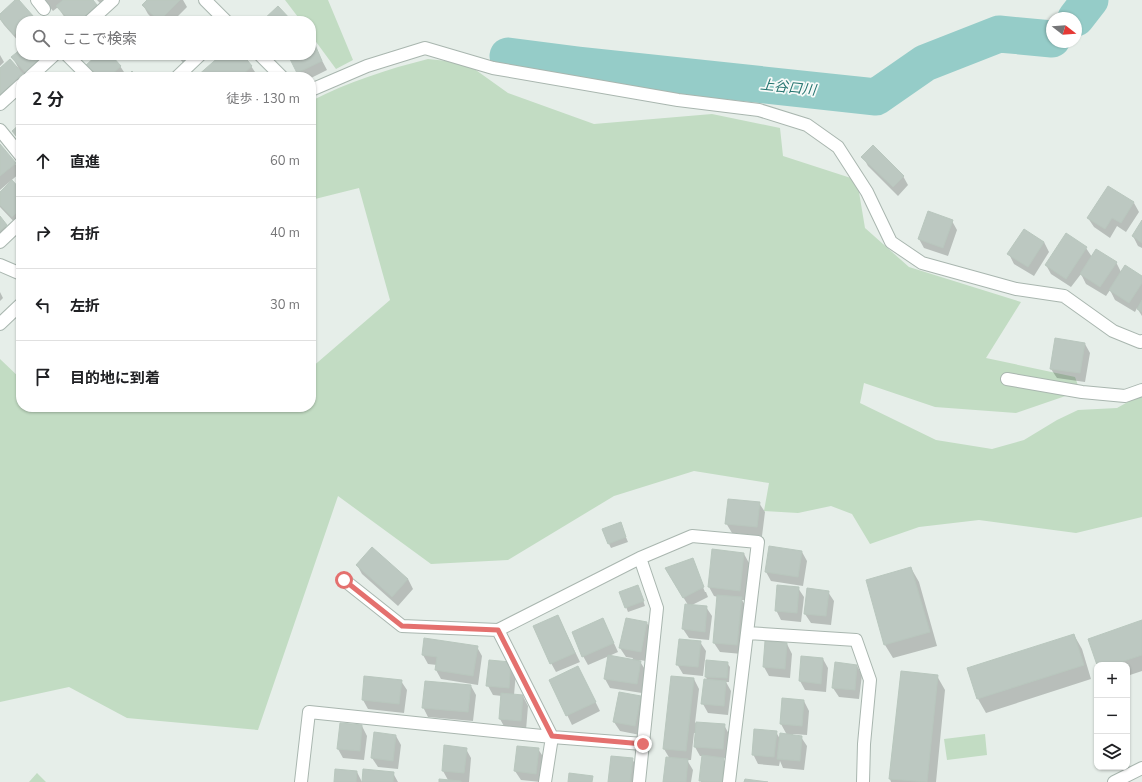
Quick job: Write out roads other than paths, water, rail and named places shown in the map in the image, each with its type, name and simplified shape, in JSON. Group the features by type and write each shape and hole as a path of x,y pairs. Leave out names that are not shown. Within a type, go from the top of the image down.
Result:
{"street":[{"path":"95,16 113,0"},
{"path":"205,0 221,16"},
{"path":"316,88 367,66 425,48 493,68 678,100 759,110 807,125 838,147 866,192 891,242 922,263 1016,289 1064,296 1113,331 1140,342 1142,341"},
{"path":"35,72 49,60"},
{"path":"72,60 84,72"},
{"path":"182,72 195,60"},
{"path":"265,60 277,72"},
{"path":"0,104 16,90"},
{"path":"0,130 16,150"},
{"path":"0,242 16,227"},
{"path":"0,265 16,272"},
{"path":"0,324 16,309"},
{"path":"1007,379 1082,392 1125,396 1142,390"},
{"path":"344,580 402,626 498,630 640,558 692,536 758,542 729,782"},
{"path":"639,782 657,608 640,558"},
{"path":"498,630 552,736 545,782"},
{"path":"747,633 856,640 870,680 862,782"},
{"path":"300,782 310,712 643,744"},
{"path":"1114,782 1142,768"}],"waterway":[{"name":"上谷口川","path":"1081,12 1090,0"},
{"name":"上谷口川","path":"508,56 876,97 925,63 999,34 1046,38"}]}
